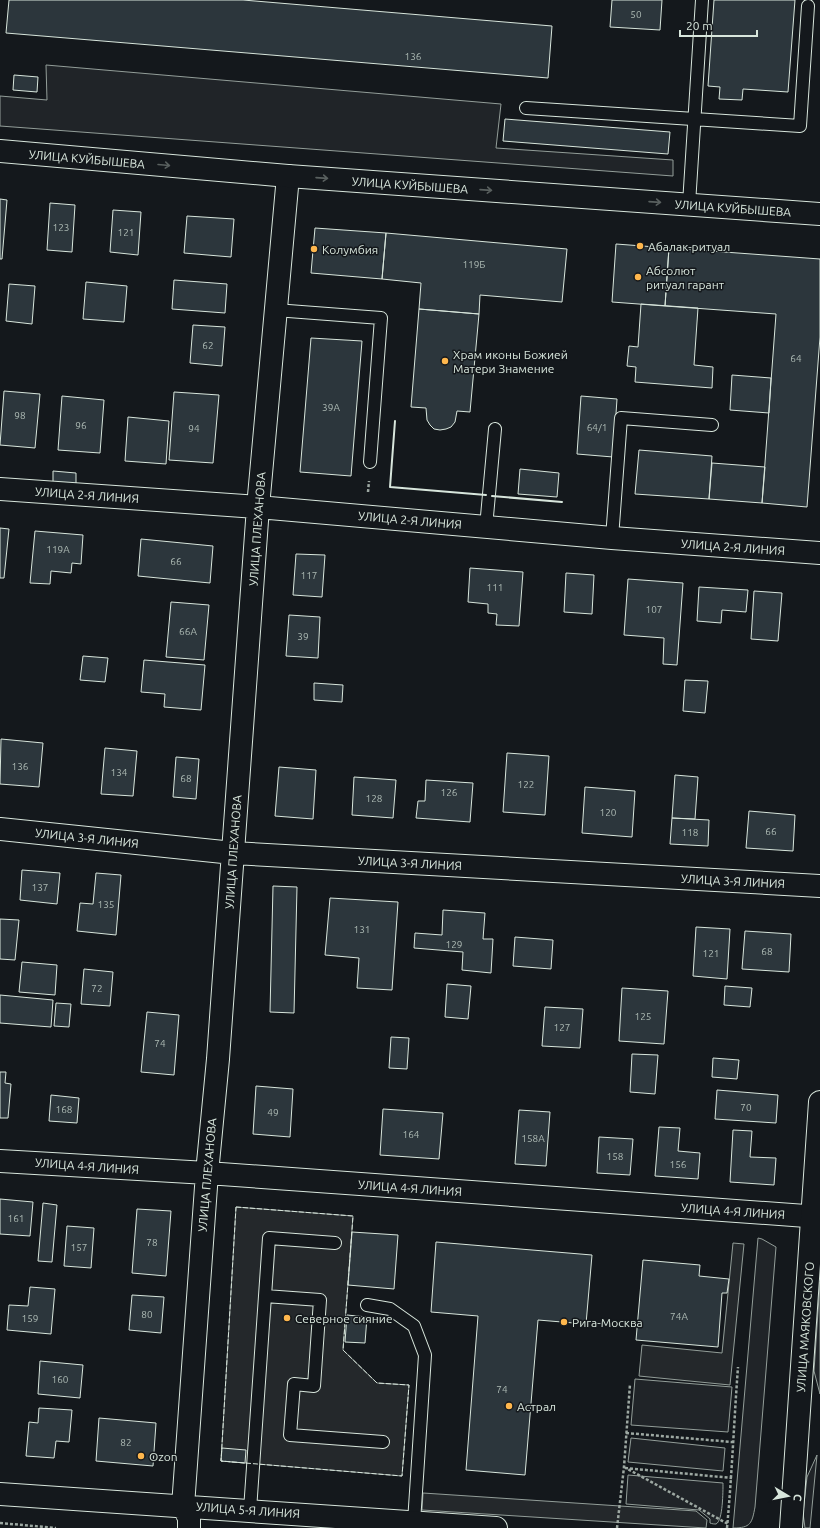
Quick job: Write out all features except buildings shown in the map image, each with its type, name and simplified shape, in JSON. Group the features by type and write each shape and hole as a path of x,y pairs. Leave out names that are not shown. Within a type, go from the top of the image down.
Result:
{"street":[{"name":"УЛИЦА КУЙБЫШЕВА","path":"0,151 288,176 820,214"},
{"name":"УЛИЦА ПЛЕХАНОВА","path":"189,1528 189,1518 183,1506 207,1173 218,1059 258,507 288,176"},
{"name":"УЛИЦА 2-Я ЛИНИЯ","path":"0,489 258,507 612,538 820,553"},
{"name":"УЛИЦА 3-Я ЛИНИЯ","path":"0,829 233,853 820,886"},
{"name":"УЛИЦА МАЯКОВСКОГО","path":"791,1528 816,1216 820,1102"},
{"name":"УЛИЦА 4-Я ЛИНИЯ","path":"0,1161 207,1173 816,1216"},
{"name":"УЛИЦА 5-Я ЛИНИЯ","path":"0,1494 496,1528"}],"lane":[{"path":"689,204 702,0"},
{"path":"526,108 800,126 808,6"},
{"path":"275,310 381,318 370,462"},
{"path":"612,538 621,418 712,424"},
{"path":"486,527 494,429"},
{"path":"250,1510 270,1238 335,1243"},
{"path":"265,1296 320,1300 314,1386 294,1384 290,1435 383,1442"},
{"path":"367,1305 390,1310 414,1326 425,1355 414,1522"}],"path":[{"path":"366,516 370,462"},
{"path":"727,1528 732,1478 732,1442 738,1367"},
{"path":"617,1528 624,1468 630,1384"},
{"path":"626,1433 732,1442"},
{"path":"624,1468 732,1478"},
{"path":"624,1468 728,1524"},
{"path":"0,1523 56,1528"}],"shaded area":[{"path":"46,65 501,104 496,148 673,160 673,176 0,126 0,96 47,100"},
{"name":"Северное сияние","path":"236,1207 353,1216 343,1350 377,1383 409,1385 402,1476 221,1461"},
{"path":"758,1238 776,1247 755,1507 750,1524 744,1527 733,1528"},
{"path":"733,1243 744,1244 730,1385 639,1376 642,1345 722,1353"},
{"path":"820,1282 820,1394 814,1371"},
{"path":"635,1379 732,1387 728,1432 631,1425"},
{"path":"631,1438 725,1448 723,1471 628,1462"},
{"path":"817,1455 810,1528 805,1528 803,1513 807,1477"},
{"path":"628,1475 723,1483 722,1505 718,1522 716,1524 710,1523 710,1519 699,1510 626,1504"},
{"path":"423,1493 696,1511 707,1520 706,1528 422,1510"}],"fence":[{"path":"236,1207 353,1216 343,1350 377,1383 409,1385 402,1476 221,1461 236,1207"}],"wall":[{"path":"395,421 390,487 486,495"},
{"path":"492,496 562,502"}],"place":[{"name":"Абалак-ритуал","path":"640,246"},
{"name":"Колумбия","path":"314,249"},
{"name":"Абсолют ритуал гарант","path":"638,277"},
{"name":"Храм иконы Божией Матери Знамение","path":"445,361"},
{"name":"Северное сияние","path":"287,1318"},
{"name":"Рига-Москва","path":"564,1322"},
{"name":"Астрал","path":"509,1406"},
{"name":"Ozon","path":"141,1456"}]}
